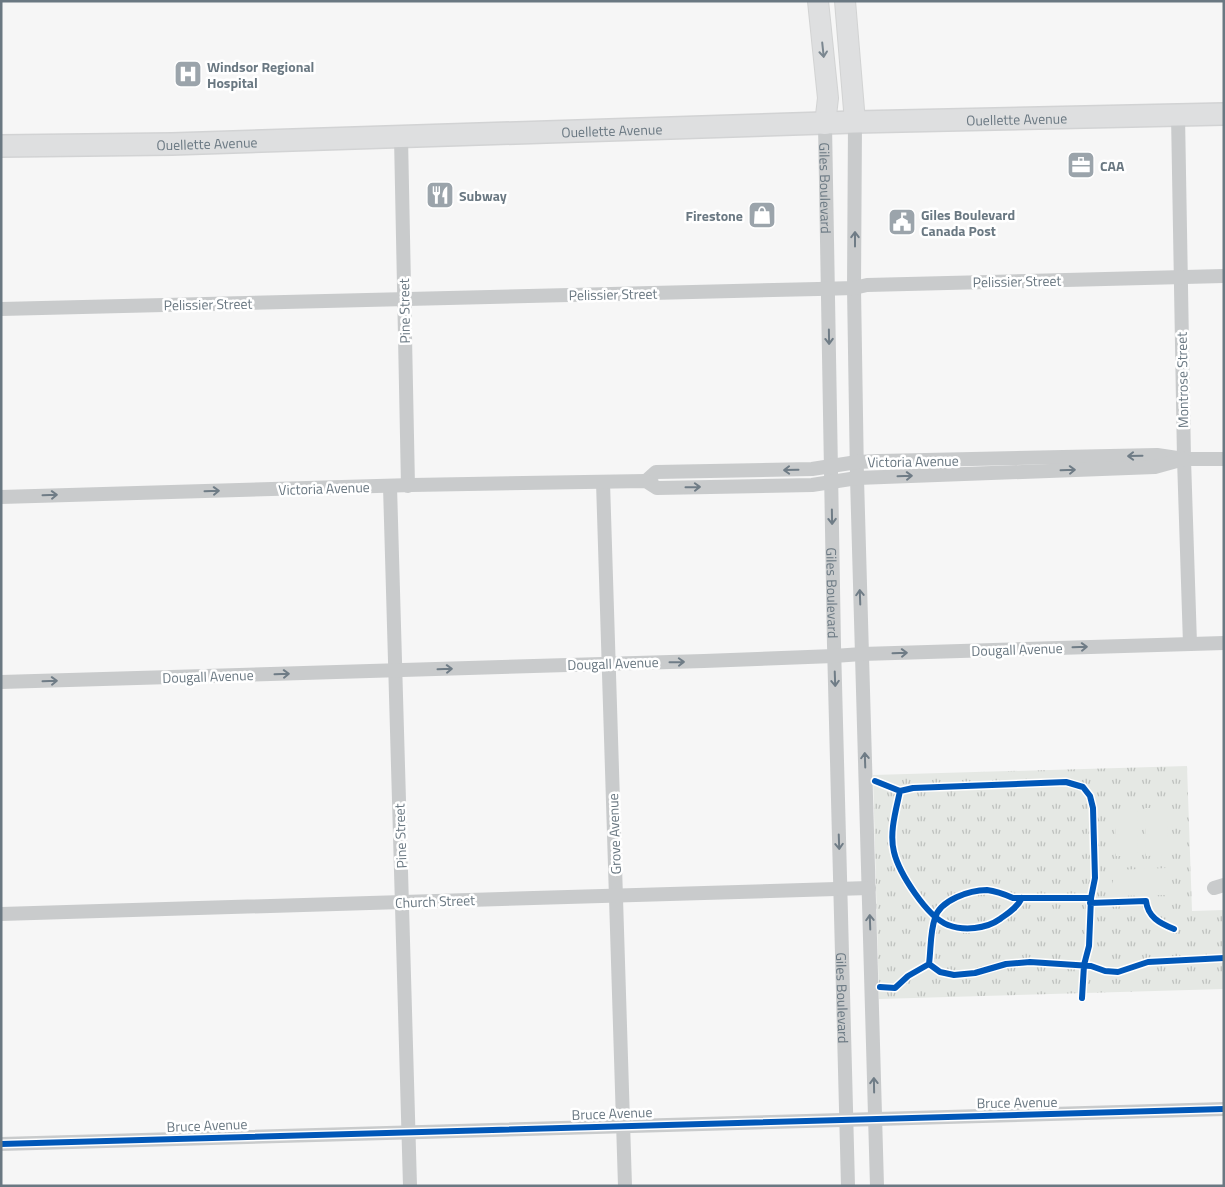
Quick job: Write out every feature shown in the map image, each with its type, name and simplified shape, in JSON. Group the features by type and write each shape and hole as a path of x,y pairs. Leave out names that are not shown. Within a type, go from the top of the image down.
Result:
{"main road":[{"name":"Ouellette Avenue","path":"1,146 172,144 855,122 1224,114"}],"street":[{"name":"Giles Boulevard","path":"818,1 828,98 825,124 834,656 848,1186"},
{"name":"Giles Boulevard","path":"845,1 855,122 854,288 857,478 877,1186"},
{"name":"Montrose Street","path":"1178,115 1184,459 1190,644"},
{"name":"Pine Street","path":"401,137 408,486"},
{"name":"Pelissier Street","path":"1,309 854,288 867,285 1224,276"},
{"name":"Victoria Avenue","path":"646,481 656,472 812,469 857,462 1157,455 1184,459 1224,459"},
{"name":"Victoria Avenue","path":"1,497 646,481 657,488 812,485 857,478 1155,467 1184,459"},
{"name":"Grove Avenue","path":"603,482 625,1186"},
{"name":"Pine Street","path":"390,486 410,1186"},
{"name":"Dougall Avenue","path":"1,682 1224,643"},
{"name":"Church Street","path":"1,914 869,888"},
{"name":"Bruce Avenue","path":"1,1144 1224,1109"}],"green space":[{"path":"1187,766 1192,911 1224,910 1224,989 879,999 873,775"},
{"path":"1137,808 1138,856 1116,856 1115,809"},
{"path":"1145,808 1167,808 1168,855 1146,856"},
{"path":"1167,868 1168,895 1113,896 1113,870"}],"cycle path":[{"path":"875,781 900,791 913,788 1066,782 1083,787 1090,796 1093,808 1095,878 1091,898 1089,946 1084,965 1082,998"},
{"path":"900,791 892,837 894,852 908,882 931,913 954,927 982,927 1000,919 1015,907 1022,898"},
{"path":"880,987 895,988 908,976 929,964 931,935 935,918 943,906 956,897 980,890 987,890 1013,898 1091,898"},
{"path":"1090,903 1146,901 1147,907 1155,919 1174,929"},
{"path":"929,964 940,972 954,975 975,973 1006,964 1030,962 1091,966 1105,971 1118,972 1148,962 1224,958"},
{"path":"1,1144 1224,1109"}],"place":[{"name":"Windsor Regional Hospital","path":"188,74"},
{"name":"CAA","path":"1081,165"},
{"name":"Subway","path":"440,195"},
{"name":"Firestone","path":"762,215"},
{"name":"Giles Boulevard Canada Post","path":"902,222"}]}
